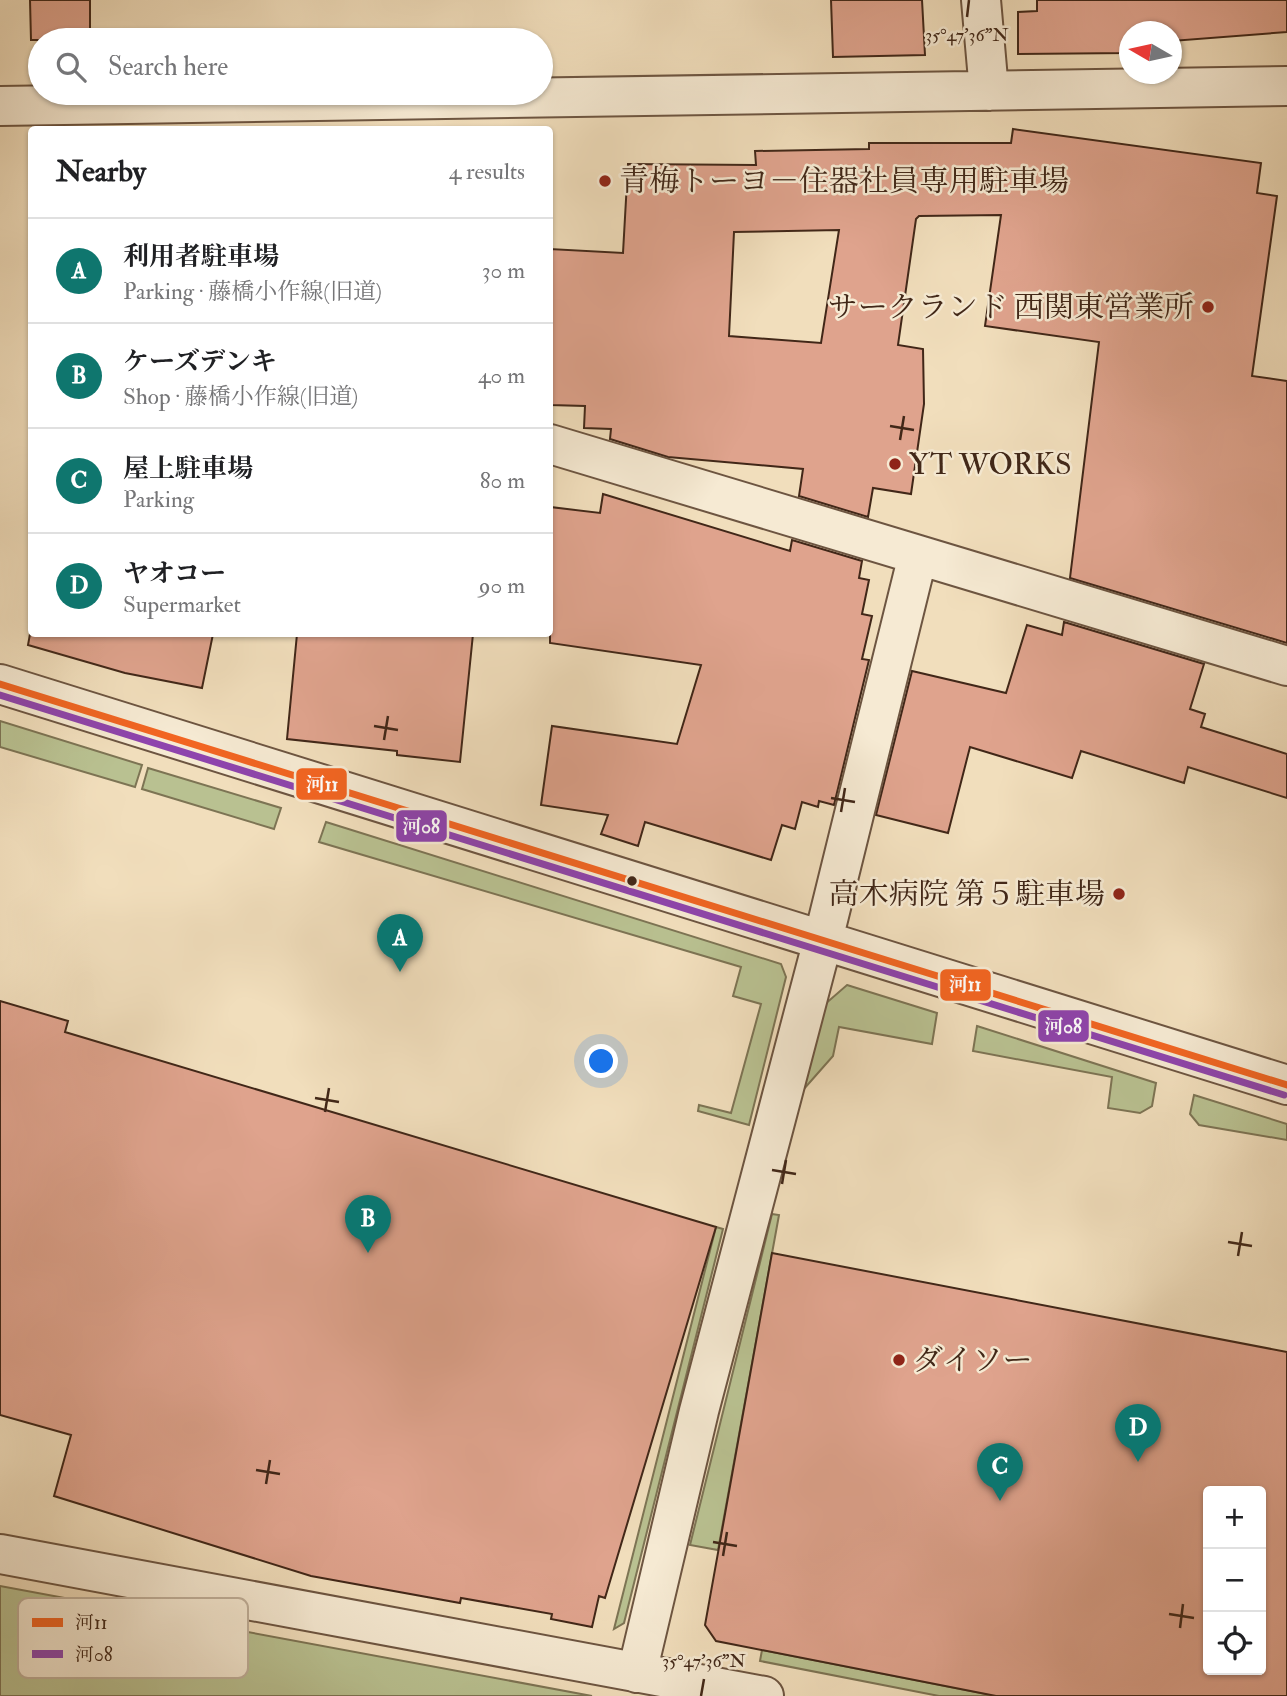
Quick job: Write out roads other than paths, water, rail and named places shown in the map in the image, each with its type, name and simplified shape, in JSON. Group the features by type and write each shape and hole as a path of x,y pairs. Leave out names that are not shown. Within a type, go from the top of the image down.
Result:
{"street":[{"path":"981,0 989,91"},
{"path":"0,106 485,114 989,91 1287,86"},
{"path":"553,445 1287,666"},
{"path":"637,1673 699,1411 823,940 918,555"},
{"path":"0,684 1287,1086"},
{"path":"0,1554 236,1598"},
{"path":"248,1600 764,1696"}],"place":[{"name":"青梅トーヨ－住器社員専用駐車場","path":"605,181"},
{"name":"サークランド 西関東営業所","path":"1208,307"},
{"name":"YT WORKS","path":"895,464"},
{"name":"高木病院 第５駐車場","path":"1119,894"},
{"name":"利用者駐車場","path":"400,972"},
{"name":"ケーズデンキ","path":"368,1253"},
{"name":"ダイソー","path":"899,1360"},
{"name":"ヤオコー","path":"1138,1462"},
{"name":"屋上駐車場","path":"1000,1501"}]}
